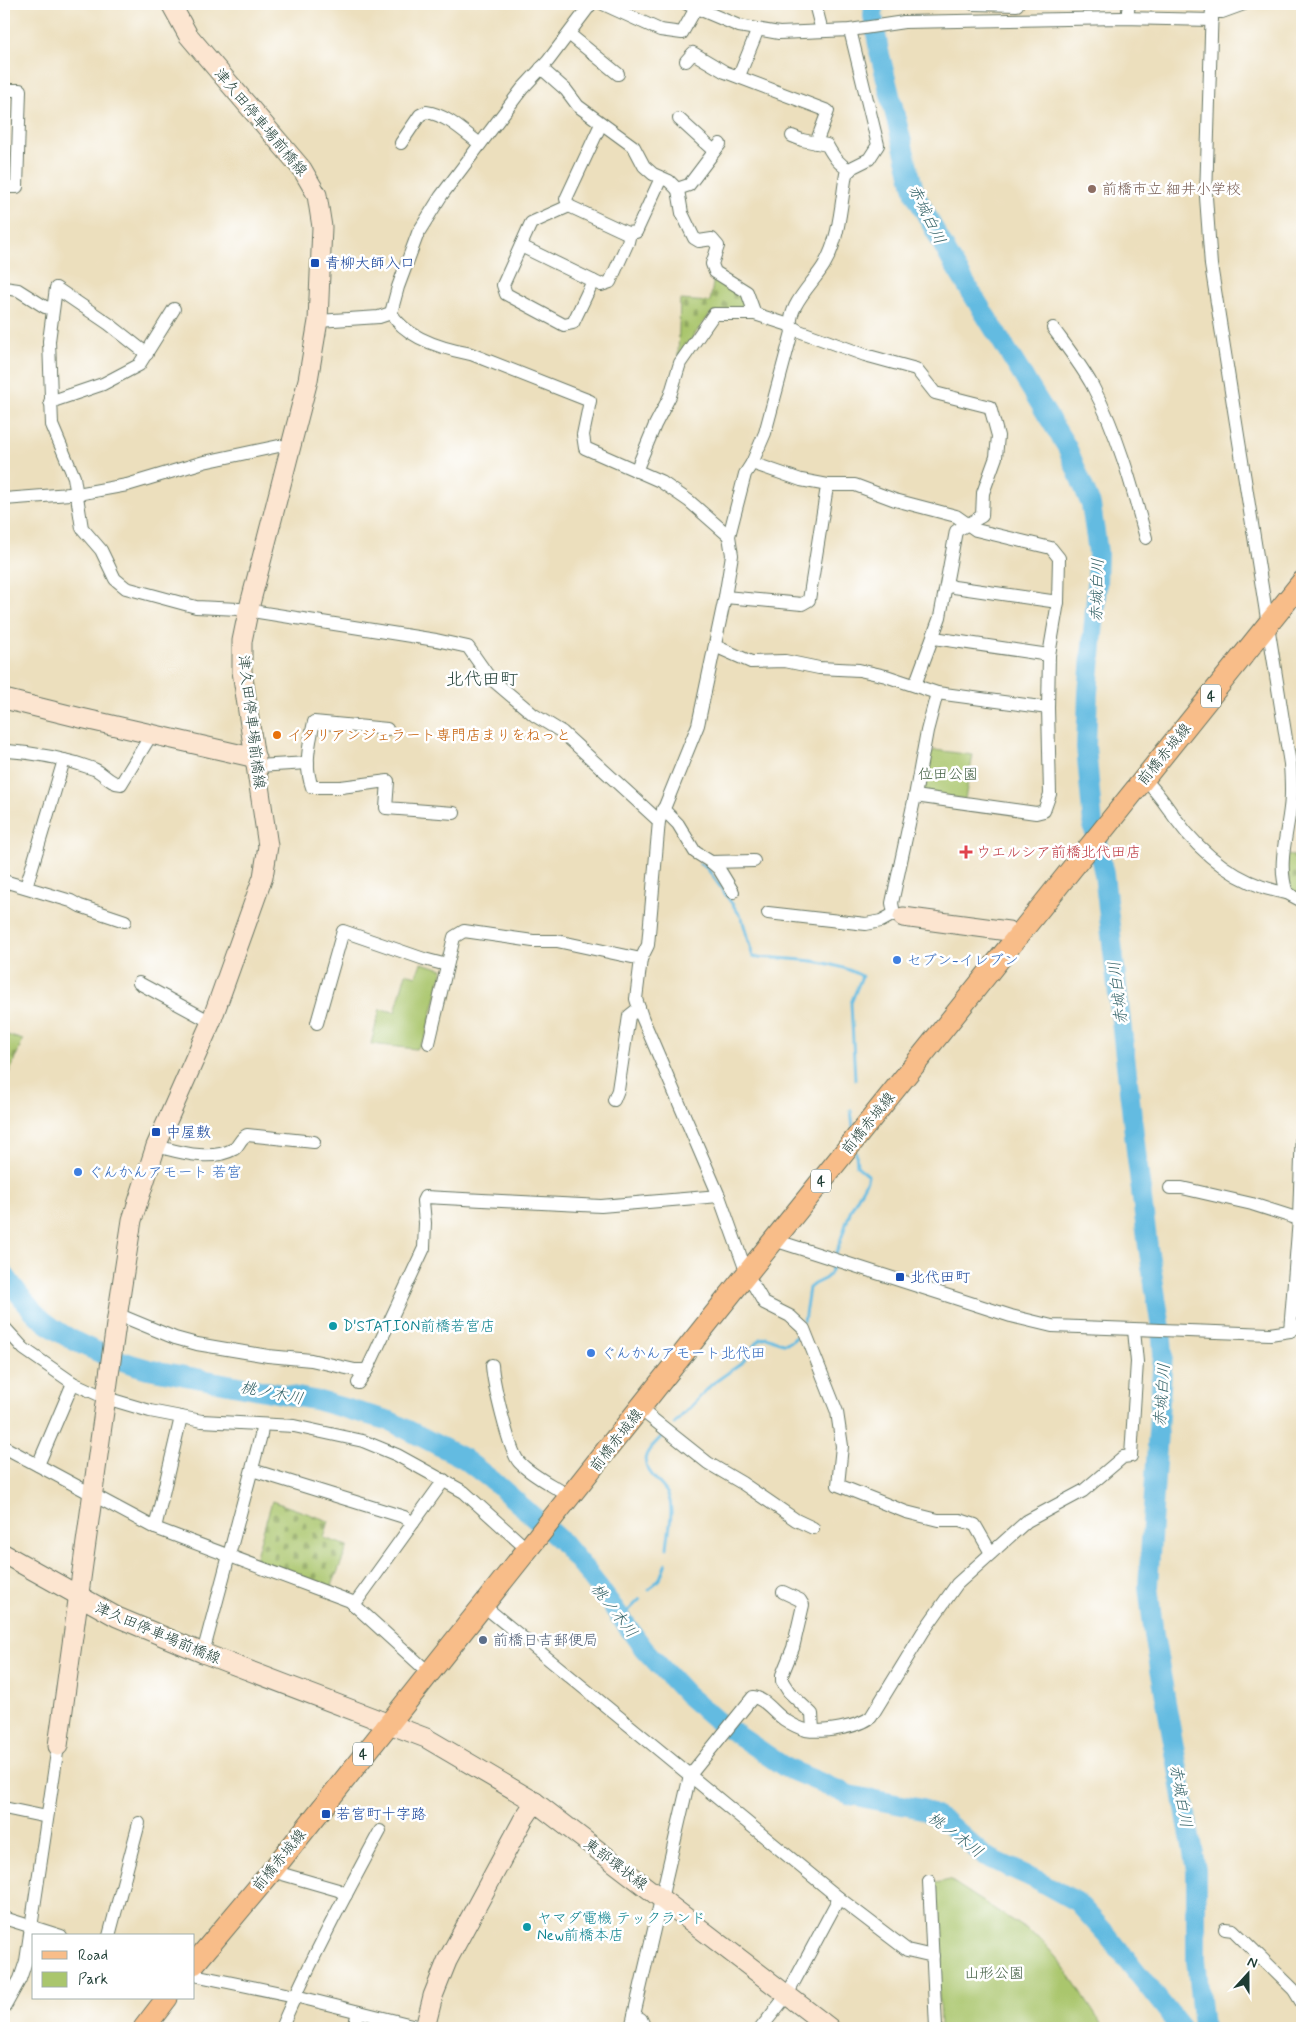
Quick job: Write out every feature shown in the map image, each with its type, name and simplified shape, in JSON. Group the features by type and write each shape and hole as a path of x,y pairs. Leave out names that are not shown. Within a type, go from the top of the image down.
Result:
{"main road":[{"name":"津久田停車場前橋線","path":"171,4 188,35 302,168 316,195 322,227 318,321 308,380 242,641 242,671 268,846 263,877 211,1022 156,1146 132,1220 79,1597 117,1617 203,1653 388,1723"},
{"name":"前橋赤城線","path":"566,1502 1302,582"},
{"path":"4,699 151,734 256,762"},
{"path":"899,915 1008,931 1018,936"},
{"name":"4","path":"530,1547 566,1502"},
{"name":"前橋赤城線","path":"195,1963 272,1871 428,1672 484,1606 530,1547"},
{"path":"4,1554 79,1597 58,1746"},
{"name":"東部環状線","path":"388,1723 426,1738 535,1802 830,2028"},
{"path":"424,2028 448,1961 523,1820 535,1802"},
{"path":"144,2028 165,2000"}],"street":[{"path":"591,4 569,34 522,89 441,196 418,233 398,287 391,313 395,319 415,336 453,351 471,354 590,401 583,435 585,448 660,481 689,501 729,536"},
{"path":"603,4 660,30 682,33 692,6 739,26 779,33 852,29 904,22 1127,18 1222,12 1244,4"},
{"path":"815,4 822,31"},
{"path":"973,4 1017,4 1016,19"},
{"path":"1127,18 1128,4"},
{"path":"1212,12 1206,197 1211,265 1290,764 1290,806 1283,858 1284,885 1287,893"},
{"path":"739,76 758,29"},
{"path":"852,29 878,145 869,158 846,174 834,242 824,264 797,304 789,324 792,332 765,433 752,464 745,474 729,536 732,555 726,597 698,725 661,815 648,944 641,959 636,999 719,1196 747,1274 764,1303 790,1316 804,1328 837,1412 842,1446 838,1484 906,1512 938,1520 960,1520 975,1525 991,1553"},
{"path":"569,34 618,74"},
{"path":"686,61 693,52 725,72 828,111 816,143"},
{"path":"541,68 566,90 578,106 601,124 614,130 634,147 644,166 677,189 682,213 694,238 700,241 712,239 718,246 712,264 715,272 747,292 755,314"},
{"path":"4,90 20,90 17,187 4,187"},
{"path":"401,143 420,115 426,112 437,114 451,122 480,144"},
{"path":"677,189 689,186 717,148 679,119"},
{"path":"601,124 566,199 569,206 627,234 636,232 661,178"},
{"path":"792,136 827,145 843,167 850,170"},
{"path":"569,206 531,223 504,285 506,294 564,324 573,323 593,281"},
{"path":"521,246 601,285 610,282 628,242 630,233"},
{"path":"4,288 18,290 45,307 52,308"},
{"path":"147,354 109,324 56,288 49,342 52,426 68,461 77,493 82,528 101,550 112,574 123,586 191,606 239,610 436,640 468,647 489,677 534,715 562,732 661,815 678,824 695,852 719,869 733,892"},
{"path":"50,402 103,384 139,365 174,309"},
{"path":"318,321 379,317 391,313"},
{"path":"636,472 655,425 670,396 680,363 714,314 755,314 789,324 799,331 865,355 916,369 935,393 990,407 998,436 996,457 983,493 982,516 956,531 944,603 934,638 914,685"},
{"path":"1053,328 1092,385 1108,420 1129,472 1146,538"},
{"path":"4,499 77,493 127,485 204,462 279,446 292,447"},
{"path":"752,464 801,480 828,485 855,485 896,500 956,516 976,530 1052,548 1059,558 1058,602 1049,655 1050,794 1044,811 1036,813 915,796"},
{"path":"726,597 802,604 809,600 828,485"},
{"path":"947,584 954,587 1058,602"},
{"path":"934,638 1049,655"},
{"path":"715,646 752,662 785,661 820,668 859,670 937,693 1048,708"},
{"path":"768,913 866,924 876,923 899,915 892,903 927,731 937,693"},
{"path":"387,729 314,722 308,748 308,777 312,787 340,788 388,782 386,808 454,812"},
{"path":"8,751 64,760 94,769 113,782 121,784 151,734"},
{"path":"26,887 64,760"},
{"path":"256,762 308,763"},
{"path":"1144,779 1157,791 1176,819 1211,858 1253,885 1287,893 1302,901"},
{"path":"711,862 754,861"},
{"path":"4,881 71,901 80,906 125,921"},
{"path":"317,1023 343,931 424,959 447,964"},
{"path":"429,1042 454,937 464,931 533,941 556,941 641,959"},
{"path":"139,983 211,1022"},
{"path":"614,1100 618,1090 629,1016 639,1008"},
{"path":"1290,1331 1299,1219 1302,1128"},
{"path":"156,1146 198,1155 235,1149 243,1136 247,1135 314,1142"},
{"path":"1170,1188 1182,1188 1252,1204 1299,1219"},
{"path":"358,1383 367,1370 424,1248 425,1223 423,1200 425,1197 601,1206 719,1196"},
{"path":"774,1240 1011,1316 1052,1326 1270,1334 1290,1331 1302,1324"},
{"path":"117,1319 197,1344 268,1356 311,1360 355,1370 367,1370"},
{"path":"4,1327 24,1349 73,1384 106,1398 180,1418 220,1423 294,1426 362,1441 398,1454 464,1492 530,1547"},
{"path":"631,2028 690,1775 750,1700 756,1697 785,1720 800,1728 813,1730 859,1723 871,1717 923,1632 957,1584 1027,1521 1083,1490 1122,1457 1131,1456 1137,1362 1136,1330"},
{"path":"492,1365 500,1406 515,1457 566,1502"},
{"path":"38,1465 73,1384"},
{"path":"640,1409 708,1463 742,1483 796,1520 813,1528"},
{"path":"155,1528 180,1418"},
{"path":"203,1653 230,1556 262,1425"},
{"path":"4,1447 155,1528 343,1598 354,1605 428,1672"},
{"path":"252,1470 404,1517 413,1523"},
{"path":"354,1605 444,1480"},
{"path":"783,1592 800,1600 803,1605 793,1648 782,1674 782,1681 789,1692 812,1714 813,1730"},
{"path":"484,1606 839,1898 907,1950 933,1956"},
{"path":"4,2008 23,1970 58,1746"},
{"path":"4,1808 47,1817"},
{"path":"110,1934 139,1823"},
{"path":"281,2028 294,1996 380,1831"},
{"path":"272,1871 346,1894"},
{"path":"929,1882 936,2028"},
{"path":"762,2028 787,1995 839,1898"},
{"path":"4,1918 54,1934"},
{"path":"1225,1929 1233,1930 1294,1990 1302,2003"},
{"path":"195,1975 294,1996 424,2028"},
{"path":"354,2028 358,2012"},
{"path":"634,2015 641,2019 645,2028"}],"green space":[{"path":"714,277 744,296 751,313 712,312 678,356 680,300 710,302"},
{"name":"位田公園","path":"935,750 973,755 965,799 928,793 922,787 929,754"},
{"path":"1286,855 1302,857 1302,898 1290,888"},
{"path":"421,963 443,969 425,1039 416,1049 371,1044 380,1009 395,1012 406,973 416,976"},
{"path":"4,1034 23,1040 8,1075 4,1075"},
{"path":"272,1501 329,1521 324,1538 348,1546 331,1588 255,1559"},
{"name":"山形公園","path":"950,1880 1039,1938 1062,1964 1104,2028 940,2028 935,1883"}],"waterway":[{"name":"赤城白川","path":"874,4 873,16 879,51 915,194 951,260 1067,447 1091,505 1098,552 1086,747 1093,825 1104,874 1148,1247 1161,1328 1163,1354 1148,1586 1154,1635 1196,1870 1196,1959 1203,2028"},
{"path":"700,864 707,868 742,918 753,957 809,960 836,966 862,976 851,1003 855,1079"},
{"path":"851,1110 853,1127"},
{"path":"836,1254 851,1209 868,1175 857,1166 856,1152"},
{"path":"804,1321 809,1288 826,1278 833,1264"},
{"name":"桃ノ木川","path":"4,1274 27,1305 55,1330 107,1356 148,1369 319,1401 390,1421 463,1458 493,1481 561,1541 588,1573 644,1649 686,1694 717,1721 786,1768 850,1795 922,1809 946,1822 983,1855 1039,1881 1077,1902 1108,1936 1181,2028"},
{"path":"674,1424 712,1384 742,1363 755,1344 761,1339 767,1337 787,1343 791,1342 798,1335"},
{"path":"664,1434 648,1452 645,1462 651,1474 669,1497 671,1516 667,1548"},
{"path":"649,1590 660,1578 666,1563"},
{"path":"622,1617 640,1599"}],"place":[{"name":"前橋市立 細井小学校","path":"1092,189"},
{"name":"青柳大師入口","path":"315,263"},
{"name":"イタリアンジェラート専門店まりをねっと","path":"277,735"},
{"name":"ウエルシア前橋北代田店","path":"966,852"},
{"name":"セブン-イレブン","path":"897,960"},
{"name":"中屋敷","path":"156,1132"},
{"name":"ぐんかんアモート 若宮","path":"78,1172"},
{"name":"北代田町","path":"900,1277"},
{"name":"D'STATION前橋若宮店","path":"333,1326"},
{"name":"ぐんかんアモート北代田","path":"591,1353"},
{"name":"前橋日吉郵便局","path":"483,1640"},
{"name":"若宮町十字路","path":"326,1814"},
{"name":"ヤマダ電機 テックランド New前橋本店","path":"527,1927"}],"district":[{"name":"北代田町","path":"482,679"}]}
